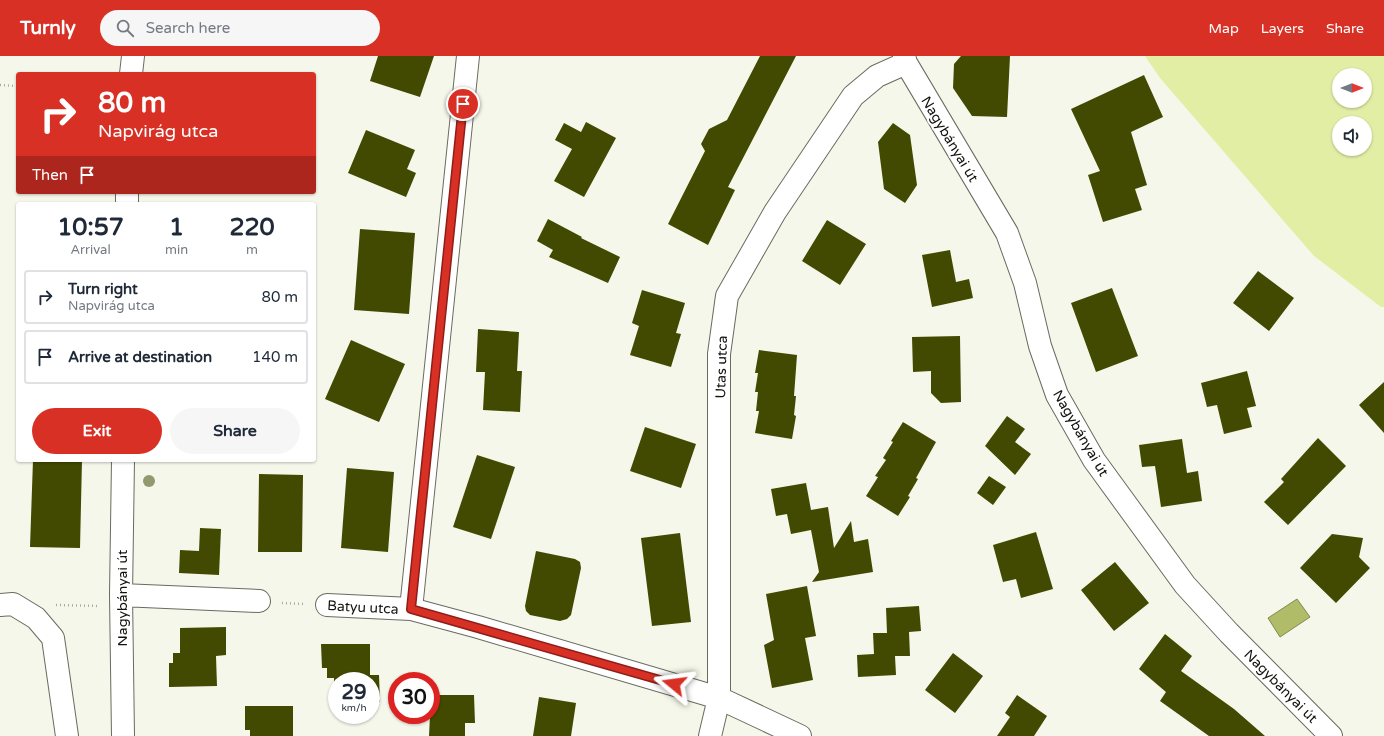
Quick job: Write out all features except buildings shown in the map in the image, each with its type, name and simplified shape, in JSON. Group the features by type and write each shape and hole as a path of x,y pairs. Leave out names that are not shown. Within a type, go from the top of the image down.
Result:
{"street":[{"path":"131,72 133,56"},
{"path":"411,609 468,56"},
{"name":"Utas utca","path":"710,736 719,698 719,354 727,296 775,212 853,96 877,76 905,60"},
{"name":"Nagybányai út","path":"905,60 1006,234 1025,283 1040,346 1057,395 1094,460 1185,584 1229,633 1331,736"},
{"name":"Nagybányai út","path":"123,462 121,595 123,736"},
{"path":"121,595 259,601"},
{"path":"0,605 13,604 36,618 53,638 67,736"},
{"name":"Batyu utca","path":"327,605 411,609 719,698 800,736"}],"path":[{"path":"0,84 16,86"},
{"path":"52,605 99,606 121,595"},
{"name":"Batyu utca","path":"259,601 327,605"}],"shaded area":[{"path":"1145,56 1384,56 1384,307 1381,307 1314,256 1160,78"},
{"path":"1297,599 1310,617 1280,637 1268,618"}],"route":[{"path":"463,104 411,609 674,684"}]}
